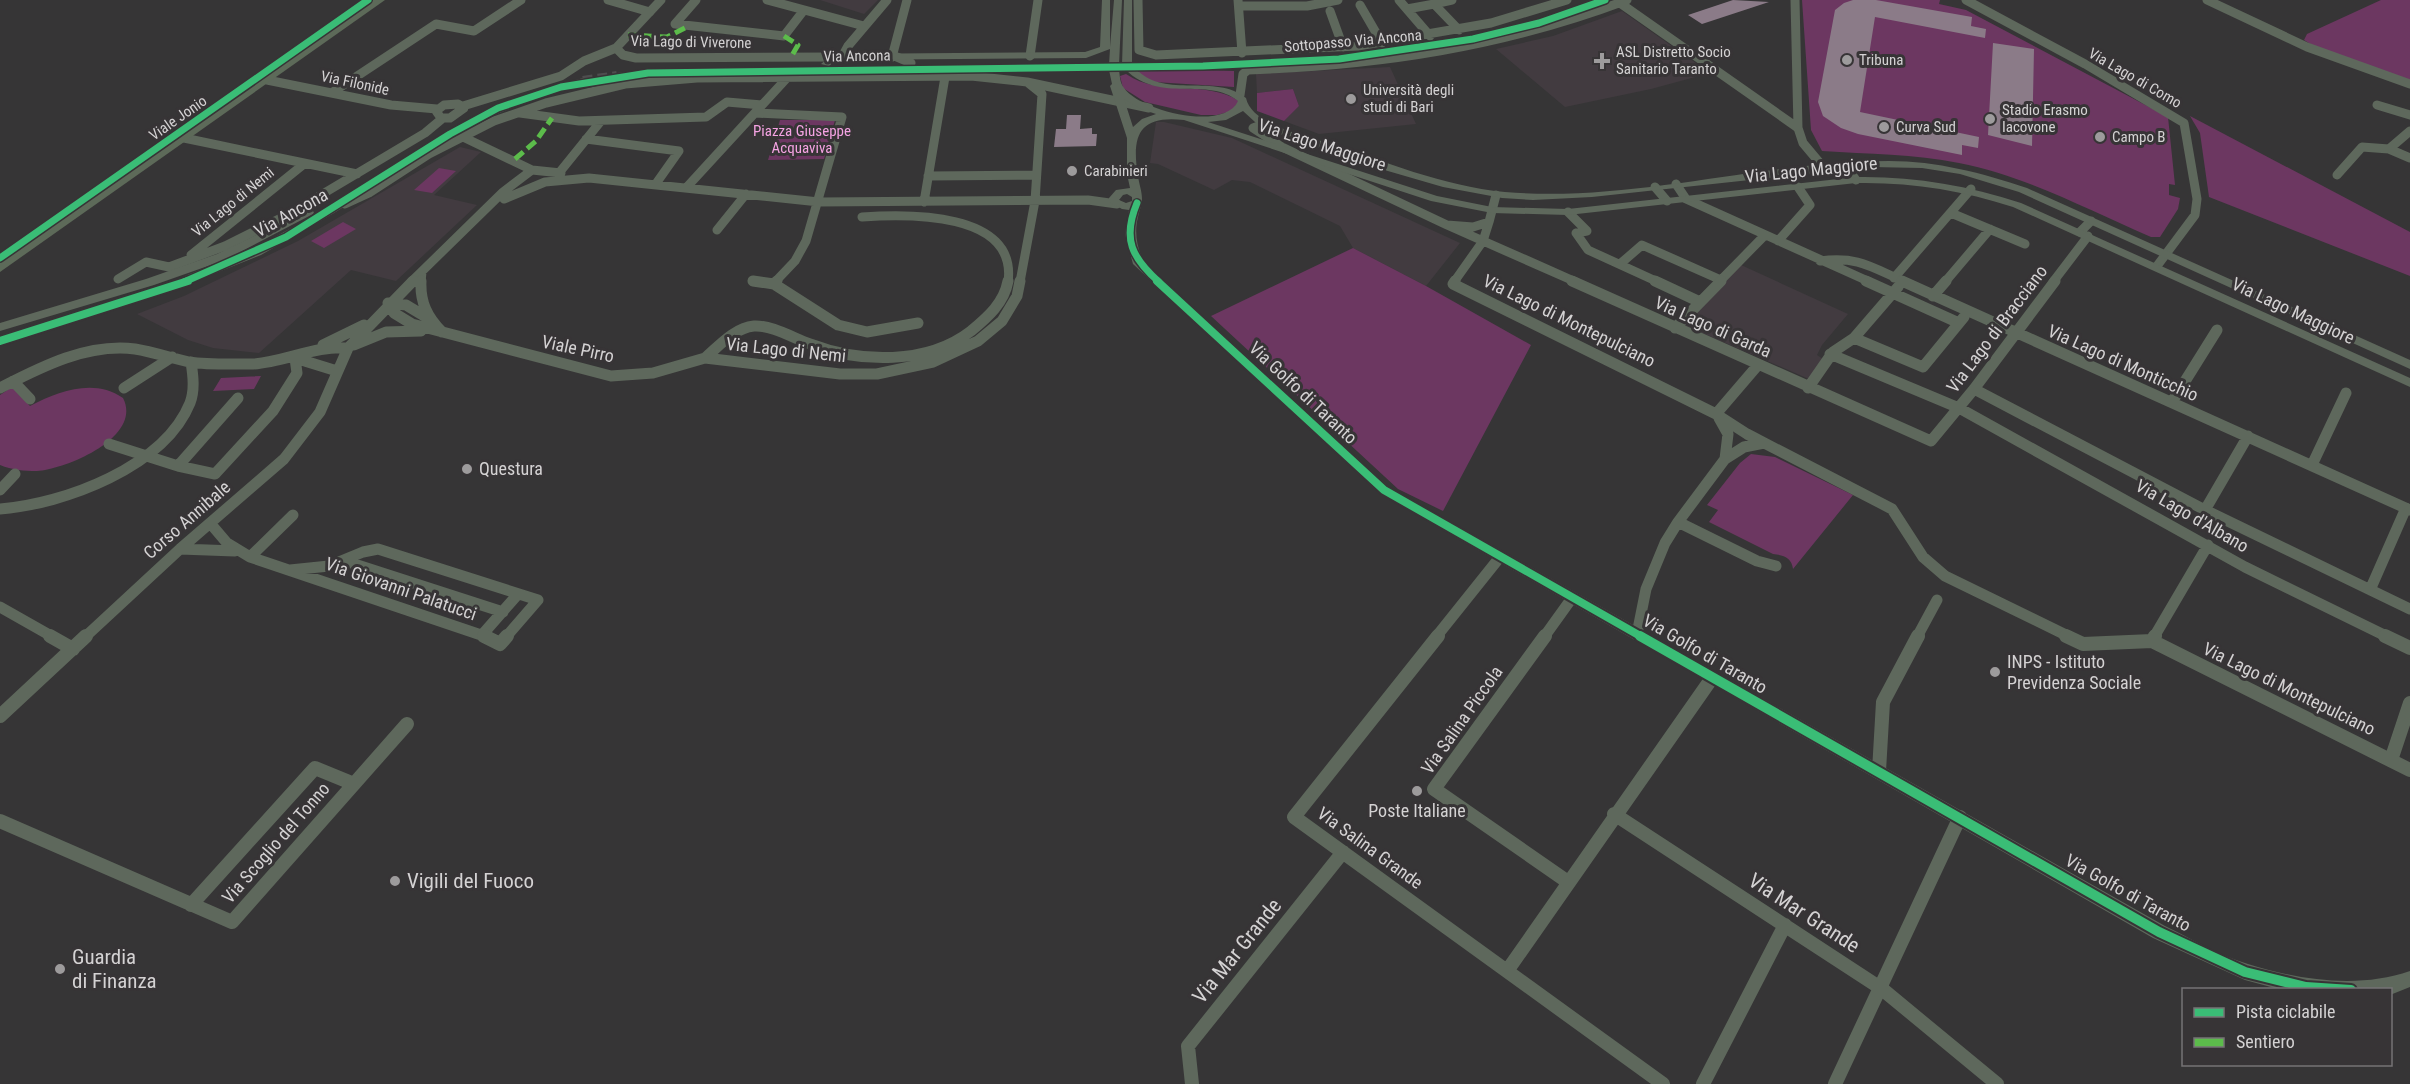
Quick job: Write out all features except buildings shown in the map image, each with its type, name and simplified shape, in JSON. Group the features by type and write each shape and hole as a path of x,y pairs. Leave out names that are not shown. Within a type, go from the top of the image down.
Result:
{"main road":[{"name":"Viale Jonio","path":"0,260 373,0"},
{"name":"Viale Jonio","path":"0,268 380,0"}],"street":[{"path":"333,92 436,24 474,31 521,0"},
{"path":"608,0 650,12"},
{"name":"Via Lago di Viverone","path":"661,0 616,48 623,55 636,58 830,65"},
{"path":"696,0 675,24 784,36 804,10"},
{"path":"767,0 864,26"},
{"path":"830,65 887,0"},
{"path":"907,0 894,57 911,63"},
{"path":"1030,56 1038,0"},
{"name":"Via Ancona","path":"330,211 369,193 429,154 517,112 624,84 698,78 786,79 830,65 894,57 1086,55 1105,49 1106,0"},
{"path":"463,137 532,170 819,202 1137,199 1132,174 1132,138 1119,101 1115,78 1118,0 1113,0"},
{"path":"1128,0 1126,66 1136,77 1153,84 1225,89 1241,100"},
{"path":"1138,0 1139,50 1146,54 1242,53 1343,47 1381,50 1404,59"},
{"path":"1242,53 1238,3 1307,6 1338,0"},
{"path":"1399,0 1430,36"},
{"path":"1407,9 1452,0"},
{"path":"1381,50 1397,41 1463,29 1567,0"},
{"name":"Sottopasso Via Ancona","path":"1098,65 1311,62 1483,31 1586,0"},
{"name":"Sottopasso Via Ancona","path":"1381,50 1444,47 1511,32 1605,0"},
{"path":"1795,0 1798,128 1803,143 1824,168"},
{"name":"Via Lago di Como","path":"1966,0 2085,64 2184,123 2197,199 2195,215 2157,266"},
{"path":"2208,0 2290,39 2380,75 2410,84"},
{"path":"1188,119 1224,117 1241,100 1243,74 1248,70 1312,68 1404,59 1479,47 1545,30 1623,2 1798,128"},
{"path":"1434,4 1463,29 1483,31"},
{"path":"1360,5 1381,50"},
{"path":"1330,11 1343,47"},
{"path":"419,145 425,133 443,118 464,110 463,106 561,76 600,54 616,48"},
{"path":"600,54 623,55"},
{"name":"Via Ancona","path":"615,73 911,63 1098,65"},
{"name":"Via Ancona","path":"830,65 1098,65"},
{"name":"Via Ancona","path":"830,65 945,77 971,76 1027,82 1151,109"},
{"path":"924,202 945,77"},
{"name":"Via Ancona","path":"0,327 150,282 221,256 279,230 419,145 504,99 584,78 478,118 330,211 257,252 187,281 0,341"},
{"name":"Via Lago Maggiore","path":"1115,78 1123,94 1151,109 1282,147 1360,175 1491,216 1568,212 1856,180 1895,178 1971,189 2017,205 2157,266 2410,383"},
{"path":"686,188 786,79"},
{"name":"Via Filonide","path":"267,80 391,105 437,109 444,105 463,106"},
{"name":"Via Lago di Nemi","path":"705,358 744,328 758,326 835,352 902,364 961,351 1002,321 1017,296 1035,201 1042,94 1027,82"},
{"path":"1089,95 1108,103 1124,116"},
{"name":"Via Lago Maggiore","path":"1241,100 1252,116 1278,129 1433,183 1496,195 1563,197 1847,167 1922,165 1988,178 2091,220 2410,365"},
{"path":"517,112 579,121 601,121 706,117 727,102 762,105"},
{"path":"2377,105 2410,115"},
{"path":"437,109 437,115 443,118"},
{"path":"754,113 842,117 806,241 795,261 774,284"},
{"path":"1132,138 1138,125 1144,120 1169,114"},
{"path":"559,172 601,121"},
{"name":"Via Lago di Garda","path":"1278,129 1261,125 1256,126 1253,130 1282,147 1483,242 1931,441"},
{"path":"2389,149 2410,131"},
{"name":"Via Lago di Nemi","path":"118,279 146,262 163,268 258,230 425,133"},
{"name":"Via Lago di Nemi","path":"184,138 357,174"},
{"path":"586,139 679,151 655,185"},
{"path":"2337,175 2362,147 2389,149 2410,158"},
{"path":"1360,175 1372,162"},
{"name":"Via Lago di Nemi","path":"180,263 304,164"},
{"path":"1847,167 1856,180"},
{"path":"485,211 503,192 532,170"},
{"path":"1118,200 1132,174"},
{"path":"928,176 1036,175"},
{"path":"485,211 541,180 589,178"},
{"path":"1676,184 1686,199"},
{"path":"1778,241 1810,205 1798,186"},
{"path":"1655,187 1667,201"},
{"path":"1854,338 1893,293 1898,280 1971,189"},
{"path":"717,230 746,194"},
{"path":"1483,242 1496,195"},
{"name":"Via Golfo di Taranto","path":"1137,199 1130,226 1130,246 1138,264 1384,490 2159,932 2245,972 2306,987 2321,988"},
{"name":"Via Lago di Monticchio","path":"1686,199 1959,323"},
{"name":"Via Golfo di Taranto","path":"1118,200 1130,226"},
{"path":"935,215 938,201"},
{"path":"864,202 862,221 935,215 963,222 991,238 1005,254 1025,251"},
{"name":"Corso Annibale","path":"39,679 180,549 284,459 320,412 348,348 388,303 485,211"},
{"path":"1568,212 1587,231 1576,233 1588,250 1700,302"},
{"path":"1952,213 2025,244"},
{"path":"1447,225 1473,227 1491,216"},
{"name":"Via Lago di Bracciano","path":"1931,441 1959,408 2015,332 2084,234 2091,220"},
{"path":"1933,296 1990,229"},
{"path":"1675,328 1765,235"},
{"name":"Via Lago di Montepulciano","path":"1483,242 1453,284 1716,414 1764,443 1893,509 1923,557 1945,576 2083,644 2152,641 2410,770"},
{"path":"1620,264 1642,245 1721,280"},
{"name":"Via Lago di Nemi","path":"705,358 840,374 877,374 930,352 973,330 1003,298 1008,283 1005,254"},
{"name":"Via Lago di Monticchio","path":"1820,261 1844,258 1898,280 2408,509"},
{"path":"422,272 420,285 426,317"},
{"name":"Via Lago di Nemi","path":"753,281 774,284 838,325 867,332 918,323"},
{"name":"Viale Pirro","path":"388,303 406,305 426,317 446,334"},
{"name":"Viale Pirro","path":"388,303 394,313 412,324 610,376 653,373 705,358"},
{"path":"1808,388 1830,354 1845,340 1854,338 1923,367 1969,312"},
{"name":"Corso Annibale","path":"295,358 371,322"},
{"name":"Viale Pirro","path":"348,348 375,334 405,329 446,334"},
{"path":"2172,402 2217,330"},
{"name":"Corso Annibale","path":"0,388 50,363 99,350 134,349 191,362 244,364 335,354 348,348"},
{"name":"Via Lago d'Albano","path":"1830,354 1959,408 2245,567 2410,648"},
{"path":"124,388 172,357"},
{"path":"109,444 143,457 215,474 273,411 297,373 295,358"},
{"name":"Corso Annibale","path":"295,358 337,371"},
{"path":"0,509 53,501 102,482 143,457 177,425 190,405 194,382 191,362"},
{"path":"1725,459 1728,434 1716,414 1758,365"},
{"path":"13,381 30,399"},
{"path":"1974,388 2205,510 2410,609"},
{"path":"2312,465 2346,393"},
{"path":"178,466 221,420 238,398"},
{"path":"2205,510 2248,436"},
{"path":"1637,634 1646,589 1665,543 1678,522 1725,459 1744,447 1764,443"},
{"path":"0,490 15,474"},
{"path":"2370,590 2408,509"},
{"path":"250,557 293,515"},
{"path":"1678,522 1757,561 1776,566"},
{"name":"Via Giovanni Palatucci","path":"210,524 221,539 235,551 482,635 500,644 538,600 518,594"},
{"path":"2152,641 2208,545"},
{"name":"Via Giovanni Palatucci","path":"180,549 235,551"},
{"path":"290,570 327,567 345,561 357,553 378,549 518,594 482,635"},
{"name":"Via Salina Grande","path":"1500,557 1294,817 1663,1084"},
{"path":"345,561 503,612"},
{"name":"Via Salina Piccola","path":"1568,882 1434,789 1572,598"},
{"path":"1879,771 1882,702 1937,600"},
{"path":"0,606 73,648"},
{"path":"1507,971 1614,814 1712,678"},
{"path":"0,705 39,679"},
{"path":"0,716 39,679"},
{"path":"2391,760 2410,703"},
{"name":"Via Scoglio del Tonno","path":"0,821 232,922 407,724"},
{"name":"Via Scoglio del Tonno","path":"191,905 315,768 354,784"},
{"name":"Via Mar Grande","path":"1614,814 1882,989 1997,1084"},
{"path":"1835,1084 1882,989 1960,817"},
{"name":"Via Mar Grande","path":"1192,1084 1188,1046 1343,852"},
{"path":"1703,1084 1785,925"},
{"name":"Via Golfo di Taranto","path":"2376,988 2388,987 2410,979"}],"shaded area":[{"path":"820,0 878,0 864,14"},
{"name":"ASL Distretto Socio Sanitario Taranto","path":"1622,11 1710,73 1651,89 1565,107 1496,49 1553,36"},
{"name":"Università degli studi di Bari","path":"1390,67 1416,124 1319,134 1284,121 1299,106 1293,89 1257,93 1256,74"},
{"path":"1156,122 1232,138 1460,243 1426,286 1353,248 1340,226 1250,182 1232,180 1214,190 1158,164 1150,163"},
{"path":"460,147 481,152 434,195 477,205 396,281 351,270 259,353 213,348 188,340 137,314 184,296 298,241"},
{"path":"1741,265 1848,314 1822,345 1817,355 1823,359 1809,379 1684,325"}],"green space":[{"name":"Stadio Erasmo Iacovone","path":"1802,0 1940,0 1939,4 1966,10 2168,117 2175,185 2169,184 2169,195 2180,198 2178,209 2160,237 2151,237 2033,185 1984,169 1925,158 1822,151 1811,130"},
{"path":"2381,0 2410,0 2410,83 2317,48 2304,40 2307,34"},
{"path":"1139,69 1234,71 1234,87 1154,82 1139,74"},
{"path":"1126,74 1154,85 1212,91 1239,101 1232,111 1217,115 1201,115 1145,102 1123,88 1120,76"},
{"path":"1293,89 1299,106 1284,121 1257,111 1257,93"},
{"path":"2190,116 2410,232 2410,276 2209,197 2200,133"},
{"name":"Piazza Giuseppe Acquaviva","path":"780,120 835,120 824,159 768,160"},
{"path":"439,168 456,171 432,193 414,190"},
{"path":"343,222 356,229 324,248 311,241"},
{"path":"1353,248 1531,345 1443,511 1398,489 1211,316"},
{"path":"261,376 254,389 213,391 221,378"},
{"path":"12,387 30,406 76,389 100,389 112,392 123,398 126,412 122,426 99,448 66,464 37,471 0,465 0,395"},
{"path":"1751,454 1775,457 1853,495 1793,569 1787,558 1773,554 1709,522 1718,510 1707,505 1740,463"}],"tunnel":[{"path":"583,81 617,76"}],"marked path":[{"path":"628,35 667,37 689,26"},
{"path":"784,36 798,45 791,57"},
{"path":"515,159 536,141 552,118"}],"cycle path":[{"path":"0,258 368,0"},
{"path":"0,341 130,301 226,266 314,221 422,150 478,118 519,100 583,82 648,73 1203,66 1339,59 1406,51 1473,39 1539,23 1605,0"},
{"path":"1137,203 1130,234 1139,264 1384,490 2159,932 2245,972 2306,987 2321,988"}],"place":[{"name":"Tribuna","path":"1847,60"},
{"name":"ASL Distretto Socio Sanitario Taranto","path":"1602,61"},
{"name":"Università degli studi di Bari","path":"1351,99"},
{"name":"Stadio Erasmo Iacovone","path":"1990,119"},
{"name":"Curva Sud","path":"1884,127"},
{"name":"Campo B","path":"2100,137"},
{"name":"Carabinieri","path":"1072,171"},
{"name":"Questura","path":"467,469"},
{"name":"INPS - Istituto Previdenza Sociale","path":"1995,672"},
{"name":"Poste Italiane","path":"1417,791"},
{"name":"Vigili del Fuoco","path":"395,881"},
{"name":"Guardia di Finanza","path":"60,969"}]}
